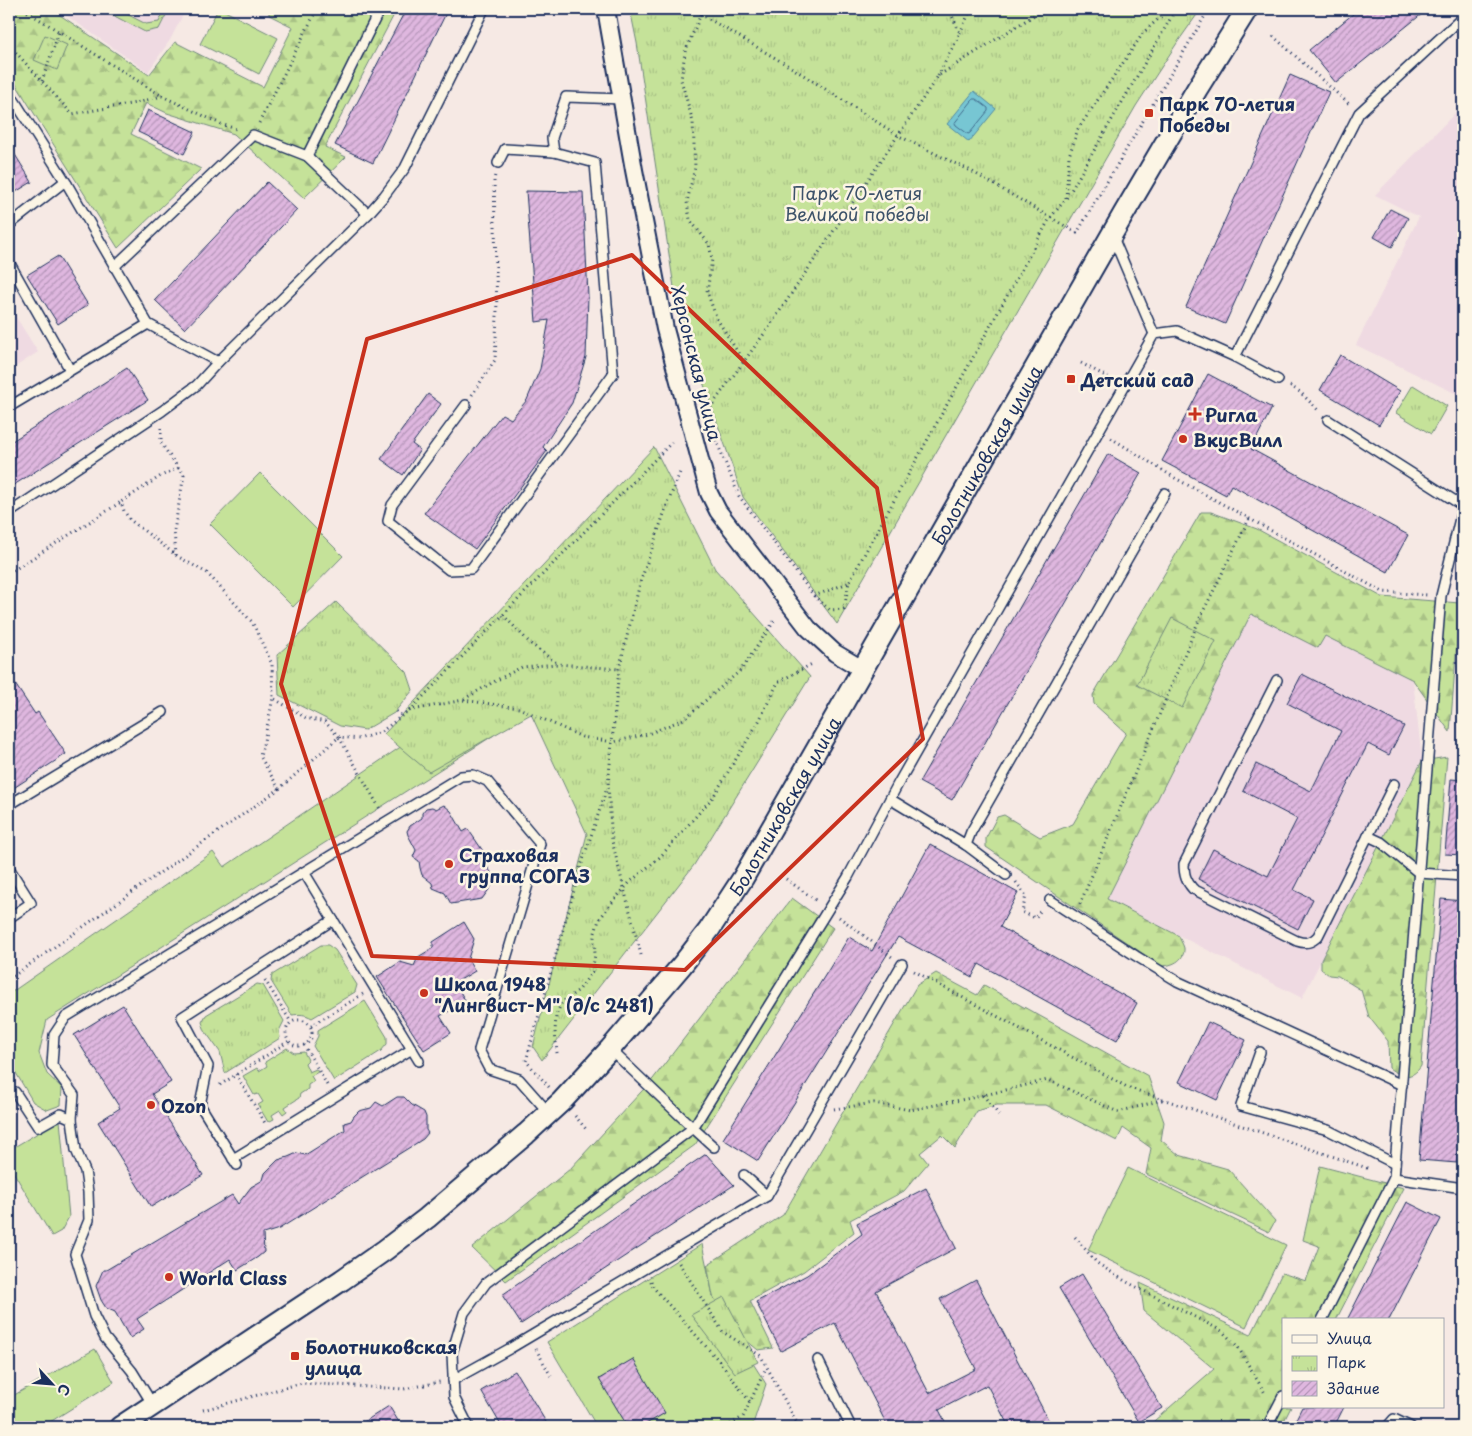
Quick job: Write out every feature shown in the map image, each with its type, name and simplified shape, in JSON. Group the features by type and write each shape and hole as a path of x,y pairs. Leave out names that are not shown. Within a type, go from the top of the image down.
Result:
{"street":[{"name":"Херсонская улица","path":"606,9 634,170 665,329 709,493 718,511 808,628 834,653 862,669"},
{"name":"Болотниковская улица","path":"120,1427 385,1250 465,1186 562,1101 610,1049 682,965 743,878 1112,235 1197,89 1247,9"}],"lane":[{"path":"307,156 380,9"},
{"path":"9,513 197,386 218,362 368,214 405,168 484,9"},
{"path":"1235,356 1359,113 1463,17"},
{"path":"9,92 67,184 148,324 218,362"},
{"path":"554,152 552,138 566,97 622,99"},
{"path":"114,266 253,134 307,156 368,214"},
{"path":"466,405 392,505 388,521 449,570 471,570 613,374 595,163 554,152 505,149 498,163"},
{"path":"9,225 64,182 67,184"},
{"path":"1112,235 1154,334"},
{"path":"9,262 70,370"},
{"path":"9,407 148,324"},
{"path":"1154,334 1177,331 1235,356 1278,380"},
{"path":"469,1427 454,1398 453,1380 452,1353 464,1313 486,1283 693,1128 848,877 890,799 1154,334"},
{"path":"1328,420 1463,506"},
{"path":"1323,1318 1394,1178 1441,596 1463,506 1463,491"},
{"path":"966,845 1165,493"},
{"path":"1277,680 1184,864 1184,874 1187,882 1194,889 1288,937 1305,944 1312,942 1318,936 1394,784"},
{"path":"9,805 163,712"},
{"path":"153,1405 132,1371 104,1338 94,1316 75,1254 89,1220 88,1192 85,1171 76,1150 72,1119 74,1095 52,1065 54,1034 66,1017 461,776 473,775 487,781 540,844 479,1050 489,1069 519,1079 548,1113"},
{"path":"890,799 966,845 1006,876"},
{"path":"1368,836 1381,842 1419,873 1463,876"},
{"path":"9,868 31,903 9,918"},
{"path":"304,872 419,1061"},
{"path":"1050,900 1177,981 1402,1085"},
{"path":"333,920 182,1016 208,1066 200,1105 235,1162 272,1135 412,1049"},
{"path":"453,1380 530,1337 767,1196 902,964"},
{"path":"610,1049 714,1147"},
{"path":"1260,1052 1241,1106 1328,1130 1395,1164"},
{"path":"16,1092 38,1127 61,1114 72,1119"},
{"path":"744,1175 767,1196"},
{"path":"1394,1178 1463,1188"},
{"path":"818,1360 851,1427"},
{"path":"1267,1427 1282,1398"},
{"path":"1387,1427 1394,1419 1411,1427"}],"path":[{"path":"23,9 162,96 221,124 253,134 317,9"},
{"path":"692,9 794,68 899,136 971,171 1077,233 1208,9"},
{"path":"949,9 960,34"},
{"path":"702,405 705,414 744,362 899,136 938,76 971,9"},
{"path":"938,76 1044,9"},
{"path":"1066,199 1069,156 1078,128 1144,32 1169,9"},
{"path":"712,433 739,496 814,596 830,610 844,609 849,582 1050,218 1066,199 1176,9"},
{"path":"701,14 685,52 681,80 693,122 696,167 687,202 690,220 708,244 712,259 707,292 717,319 744,362"},
{"path":"42,81 60,32"},
{"path":"1272,36 1359,113"},
{"path":"9,45 72,114 136,103 162,96"},
{"path":"466,405 495,360 497,315 494,180 498,163"},
{"path":"1081,363 1125,386"},
{"path":"1278,380 1300,392 1328,420"},
{"path":"162,411 161,443 184,474 174,531 176,556"},
{"path":"1100,431 1174,478 1383,592 1441,596"},
{"path":"9,979 279,789 339,737 359,739 381,732 408,712 674,440"},
{"path":"9,573 162,476 178,468"},
{"path":"640,955 612,841 608,785 619,670 640,583 667,505 682,470"},
{"path":"121,502 130,520 176,556 207,574 252,622 272,664 273,698 260,756 279,789"},
{"path":"1075,916 1199,620 1249,519"},
{"path":"814,596 849,582"},
{"path":"503,615 531,644 558,664"},
{"path":"463,700 519,708 582,737 613,742 648,734 684,718 741,670 775,620"},
{"path":"557,1053 556,1014 562,1002 579,990 592,972 595,954 594,936 599,920 630,882 660,857 713,796 759,721 778,682 814,663"},
{"path":"408,712 463,700 522,667 558,664 619,670"},
{"path":"273,698 306,718 325,722 339,737 376,802"},
{"path":"396,711 402,716"},
{"path":"538,1074 526,1061 580,869 608,785"},
{"path":"1006,876 1018,883 1026,896 1022,912 1035,918 1050,900"},
{"path":"786,879 902,964 1127,1087 1394,1178"},
{"path":"258,968 291,1022"},
{"path":"311,1026 374,987"},
{"path":"304,1020 311,1026 313,1030 311,1039 304,1045 296,1046 289,1041 286,1029 291,1022 304,1020"},
{"path":"202,1098 289,1041"},
{"path":"304,1045 334,1097"},
{"path":"236,1074 272,1135"},
{"path":"816,1112 874,1103 910,1110 1048,1080 1118,1112 1164,1099"},
{"path":"983,1095 999,1116"},
{"path":"1075,1237 1097,1263 1125,1282 1222,1331 1238,1347 1276,1411"},
{"path":"672,1252 724,1332 761,1356 799,1427"},
{"path":"645,1269 653,1287 720,1362 750,1402"},
{"path":"530,1337 552,1378"},
{"path":"726,1427 743,1417 766,1367"},
{"path":"203,1410 302,1384 404,1390 453,1380"}],"highlighted area":[{"path":"632,255 877,488 923,739 685,970 372,956 281,684 367,339"}],"shaded area":[{"path":"57,9 186,9 170,40 148,72"},
{"path":"1463,105 1463,397 1356,345 1419,217 1375,195"},
{"path":"9,306 38,352 9,371"},
{"path":"1251,614 1318,647 1324,635 1413,680 1422,761 1302,998 1107,899"}],"green space":[{"path":"9,9 51,9 149,75 175,42 263,87 293,27 269,15 269,9 397,9 325,147 346,157 304,198 234,134 167,113 146,103 131,134 201,169 118,248 9,73"},
{"path":"101,9 117,9 146,24 159,22 165,9 169,9 159,29 145,32"},
{"path":"218,9 278,38 259,74 200,44"},
{"name":"Парк 70-летия Великой победы","path":"630,9 1201,9 1136,106 837,624 743,497 677,307 637,43"},
{"path":"45,35 67,45 57,70 34,60"},
{"path":"1413,385 1447,406 1431,434 1396,413"},
{"path":"654,447 715,569 810,677 694,865 542,1060 533,1047 587,834 531,714 429,772 384,734"},
{"path":"260,473 343,556 293,607 210,524"},
{"path":"1201,512 1211,512 1257,529 1382,597 1460,603 1450,732 1413,680 1325,636 1318,648 1251,614 1107,899 1179,936 1184,953 1177,962 1161,966 986,847 986,838 997,817 1004,815 1040,837 1073,824 1126,733 1094,704 1093,695"},
{"path":"336,602 407,672 413,690 394,713 365,730 340,726 279,695 277,655"},
{"path":"1172,618 1216,641 1182,708 1137,685"},
{"path":"424,731 494,735 47,1020 39,1053 47,1074 62,1088 61,1105 47,1110 33,1102 9,1061 9,994 213,852 224,867"},
{"path":"1447,757 1421,1066 1414,1073 1406,1076 1389,1068 1388,1041 1369,1017 1361,990 1338,976 1329,975 1321,969 1321,960 1422,761"},
{"path":"792,898 833,928 695,1145 506,1281 472,1248 570,1169 653,1079"},
{"path":"321,945 328,945 335,950 357,985 355,992 312,1018 292,1015 271,981 272,975"},
{"path":"936,973 977,995 984,985 1148,1076 1164,1122 1161,1140 1179,1155 1228,1169 1275,1221 1269,1232 1146,1174 1151,1148 1123,1128 1117,1141 1046,1105 997,1105 977,1111 955,1148 942,1135 920,1153 928,1163 904,1191 850,1220 854,1232 804,1271 750,1301 773,1348 758,1350 730,1327 713,1296 707,1265 783,1215 917,985"},
{"path":"257,984 263,985 284,1021 279,1031 280,1038 225,1073 220,1052 205,1031 202,1022 206,1015"},
{"path":"365,1001 387,1037 387,1044 381,1051 334,1081 313,1046 318,1036 318,1030"},
{"path":"287,1048 294,1053 304,1052 308,1060 305,1063 309,1072 316,1069 318,1072 311,1076 314,1081 308,1085 308,1089 300,1094 299,1098 285,1107 287,1111 283,1114 280,1110 272,1115 274,1119 268,1122 258,1105 263,1102 258,1094 254,1095 243,1076 257,1068 259,1071 267,1066 265,1062"},
{"path":"60,1120 69,1217 61,1231 52,1236 9,1165 9,1150"},
{"path":"1320,1166 1404,1188 1337,1318 1282,1318 1282,1408 1290,1408 1281,1427 1147,1427 1214,1369 1144,1311 1140,1283 1251,1335 1282,1273 1306,1281 1319,1246 1303,1240"},
{"path":"1128,1168 1286,1245 1246,1327 1088,1250"},
{"path":"702,1244 713,1296 766,1384 752,1427 597,1427 547,1342"},
{"path":"724,1297 758,1362 735,1373 691,1315"},
{"path":"95,1349 114,1382 42,1427 9,1427 9,1398"}],"water":[{"path":"974,91 996,109 969,142 947,124"}],"building":[{"path":"406,9 448,9 373,163 335,145"},
{"path":"1359,9 1428,9 1336,83 1309,50"},
{"path":"1290,75 1329,92 1225,324 1186,307"},
{"path":"148,110 195,132 184,154 138,132"},
{"path":"9,145 32,182 9,196"},
{"path":"267,182 297,210 185,329 155,300"},
{"path":"526,191 583,192 588,296 586,357 572,403 543,447 547,451 475,549 424,513 502,414 511,419 527,400 540,369 549,320 536,322"},
{"path":"1390,209 1408,218 1392,247 1374,237"},
{"path":"58,256 88,305 58,324 27,275"},
{"path":"1340,355 1400,391 1379,425 1320,390"},
{"path":"127,368 148,400 9,488 9,443"},
{"path":"1208,374 1272,408 1251,449 1408,535 1388,572 1231,485 1226,495 1162,461"},
{"path":"428,394 441,404 412,444 420,450 403,475 381,459"},
{"path":"1108,454 1141,473 952,800 919,782"},
{"path":"1302,674 1404,726 1389,755 1368,744 1294,890 1313,899 1298,929 1198,879 1213,849 1268,876 1297,819 1243,791 1256,764 1311,791 1341,731 1287,703"},
{"path":"9,675 35,714 38,712 66,754 9,791"},
{"path":"1451,779 1463,780 1463,855 1445,854"},
{"path":"444,805 451,811 463,832 468,829 483,851 479,854 496,880 482,899 451,904 445,893 433,888 432,883 422,875 419,861 413,857 416,850 407,831 410,826 422,818 422,813 426,808 432,807 436,809"},
{"path":"930,844 1018,893 1000,927 1137,1003 1117,1040 979,964 972,977 898,937 758,1161 723,1139 849,937 872,951"},
{"path":"1441,899 1463,901 1463,1083 1457,1163 1419,1160"},
{"name":"Школа 1948 \"Лингвист-М\" (д/с 2481)","path":"464,922 474,939 468,959 475,971 455,983 466,1002 440,1016 451,1033 424,1050 377,977 400,962 414,966 418,957 433,948 433,942"},
{"path":"123,1005 171,1082 152,1094 203,1175 151,1207 98,1122 120,1108 74,1035"},
{"path":"1208,1022 1246,1040 1217,1100 1179,1082"},
{"path":"397,1097 404,1097 412,1105 424,1112 428,1133 423,1139 279,1229 263,1234 264,1252 258,1257 237,1270 230,1259 137,1319 144,1329 130,1338 115,1312 106,1308 101,1300 96,1286 103,1270 106,1270 232,1195 238,1204 251,1187 263,1180 265,1173 278,1160 297,1153 305,1155 345,1130 344,1123 351,1121 359,1111 371,1108 376,1102 383,1106"},
{"path":"706,1154 734,1185 521,1324 502,1295"},
{"path":"926,1188 956,1248 876,1291 929,1393 976,1369 940,1299 976,1280 1052,1427 1009,1427 987,1385 939,1410 948,1427 888,1427 835,1323 781,1351 756,1302 807,1275 862,1234 857,1223"},
{"path":"1407,1202 1441,1219 1390,1318 1348,1318"},
{"path":"1082,1274 1162,1408 1139,1422 1059,1288"},
{"path":"633,1359 665,1413 641,1427 628,1427 599,1379"},
{"path":"515,1371 549,1427 502,1427 481,1391"},
{"path":"389,1406 402,1427 356,1427"},
{"path":"1302,1408 1344,1408 1334,1427 1292,1427"}],"place":[{"name":"Парк 70-летия Победы","path":"1149,113"},
{"name":"Детский сад","path":"1071,379"},
{"name":"Ригла","path":"1195,414"},
{"name":"ВкусВилл","path":"1183,439"},
{"name":"Страховая группа СОГАЗ","path":"449,864"},
{"name":"Школа 1948 \"Лингвист-М\" (д/с 2481)","path":"424,993"},
{"name":"Ozon","path":"151,1105"},
{"name":"World Class","path":"169,1277"},
{"name":"Болотниковская улица","path":"295,1356"}]}
